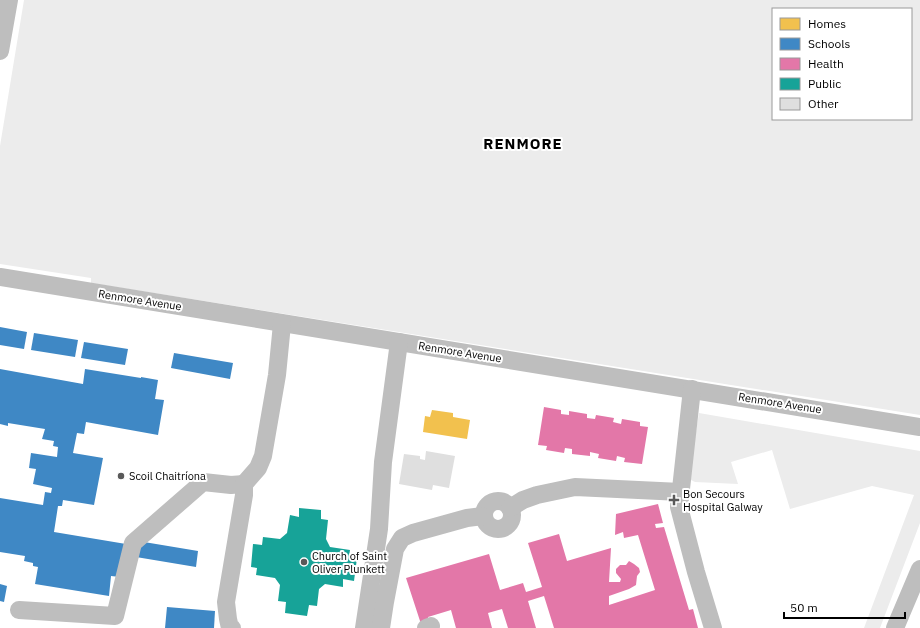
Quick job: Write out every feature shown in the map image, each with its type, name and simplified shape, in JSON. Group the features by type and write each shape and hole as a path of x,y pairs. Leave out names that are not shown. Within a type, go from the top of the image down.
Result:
{"street":[{"path":"0,51 9,0"},
{"name":"Renmore Avenue","path":"0,277 920,427"},
{"path":"232,628 230,628 226,602 244,495 244,484 258,468 263,456 277,375 282,324"},
{"path":"364,628 379,529 383,462 399,342"},
{"path":"692,389 679,507 696,572 713,628"},
{"path":"19,610 115,616 133,543 203,482 231,485 244,484"},
{"path":"381,628 396,549 402,538 414,532 467,518 483,516 487,525 493,529 500,530 507,526 511,520 512,514 510,508 523,500 537,495 574,487 681,492"},
{"path":"895,628 920,569"}],"shaded area":[{"path":"24,0 920,0 920,415 91,283 91,278 0,264 0,146"},
{"path":"699,413 920,451 920,523 880,628 864,628 914,495 872,486 790,509 772,450 731,462 738,484 695,482 691,480 689,475"}],"building: Homes":[{"path":"432,410 453,413 453,417 470,420 467,439 423,432 425,416 430,417"}],"building: Schools":[{"path":"0,327 27,332 24,349 0,345"},
{"path":"34,333 78,340 75,357 31,350"},
{"path":"84,342 128,349 125,365 81,358"},
{"path":"174,353 233,363 230,379 171,368"},
{"path":"0,369 83,384 85,369 158,380 155,399 164,400 158,435 86,422 84,434 77,433 73,453 103,458 94,505 63,500 62,506 58,506 54,532 126,544 120,577 111,576 109,596 35,584 38,567 33,566 33,563 24,561 25,556 0,552 0,498 43,505 45,492 51,493 52,488 33,484 36,469 29,468 31,453 57,457 58,447 53,446 54,441 42,439 45,429 8,423 8,426 0,424"},
{"path":"138,541 198,551 196,567 136,557"},
{"path":"0,584 7,586 4,602 0,601"},
{"path":"167,607 215,611 214,628 165,628"}],"building: Health":[{"path":"544,407 561,410 561,414 569,415 569,411 587,414 587,418 595,419 596,415 614,418 613,422 621,424 622,419 640,422 640,426 648,427 642,464 624,462 625,458 617,456 616,461 598,458 599,454 590,452 590,456 572,454 572,449 565,448 564,453 546,450 547,446 538,445"},
{"name":"Bon Secours Hospital Galway","path":"658,504 663,523 655,524 656,528 664,527 689,610 693,609 698,628 554,628 544,596 528,601 536,628 508,628 502,609 488,613 492,628 456,628 451,610 428,617 429,621 421,624 406,578 489,554 500,590 523,583 526,592 542,587 528,543 559,534 567,561 611,548 609,582 620,582 621,579 616,573 616,569 620,565 626,565 629,561 639,568 640,572 637,576 636,585 609,596 609,605 655,590 638,535 624,538 623,532 615,535 616,514"}],"building: Public":[{"name":"Church of Saint Oliver Plunkett","path":"299,508 321,510 321,519 328,520 326,539 330,547 350,550 349,556 357,558 354,581 343,579 343,587 325,584 319,589 317,606 309,605 307,616 285,613 286,602 278,601 280,585 275,578 256,575 257,568 251,567 253,544 262,545 263,537 280,539 287,533 290,515 299,517"}],"building: Other":[{"path":"426,451 455,456 449,488 433,485 432,490 399,484 404,454 420,456 420,459 425,460"}],"place":[{"name":"Scoil Chaitríona","path":"121,476"},
{"name":"Bon Secours Hospital Galway","path":"674,500"},
{"name":"Church of Saint Oliver Plunkett","path":"304,562"}],"district":[{"name":"RENMORE","path":"523,143"}]}
